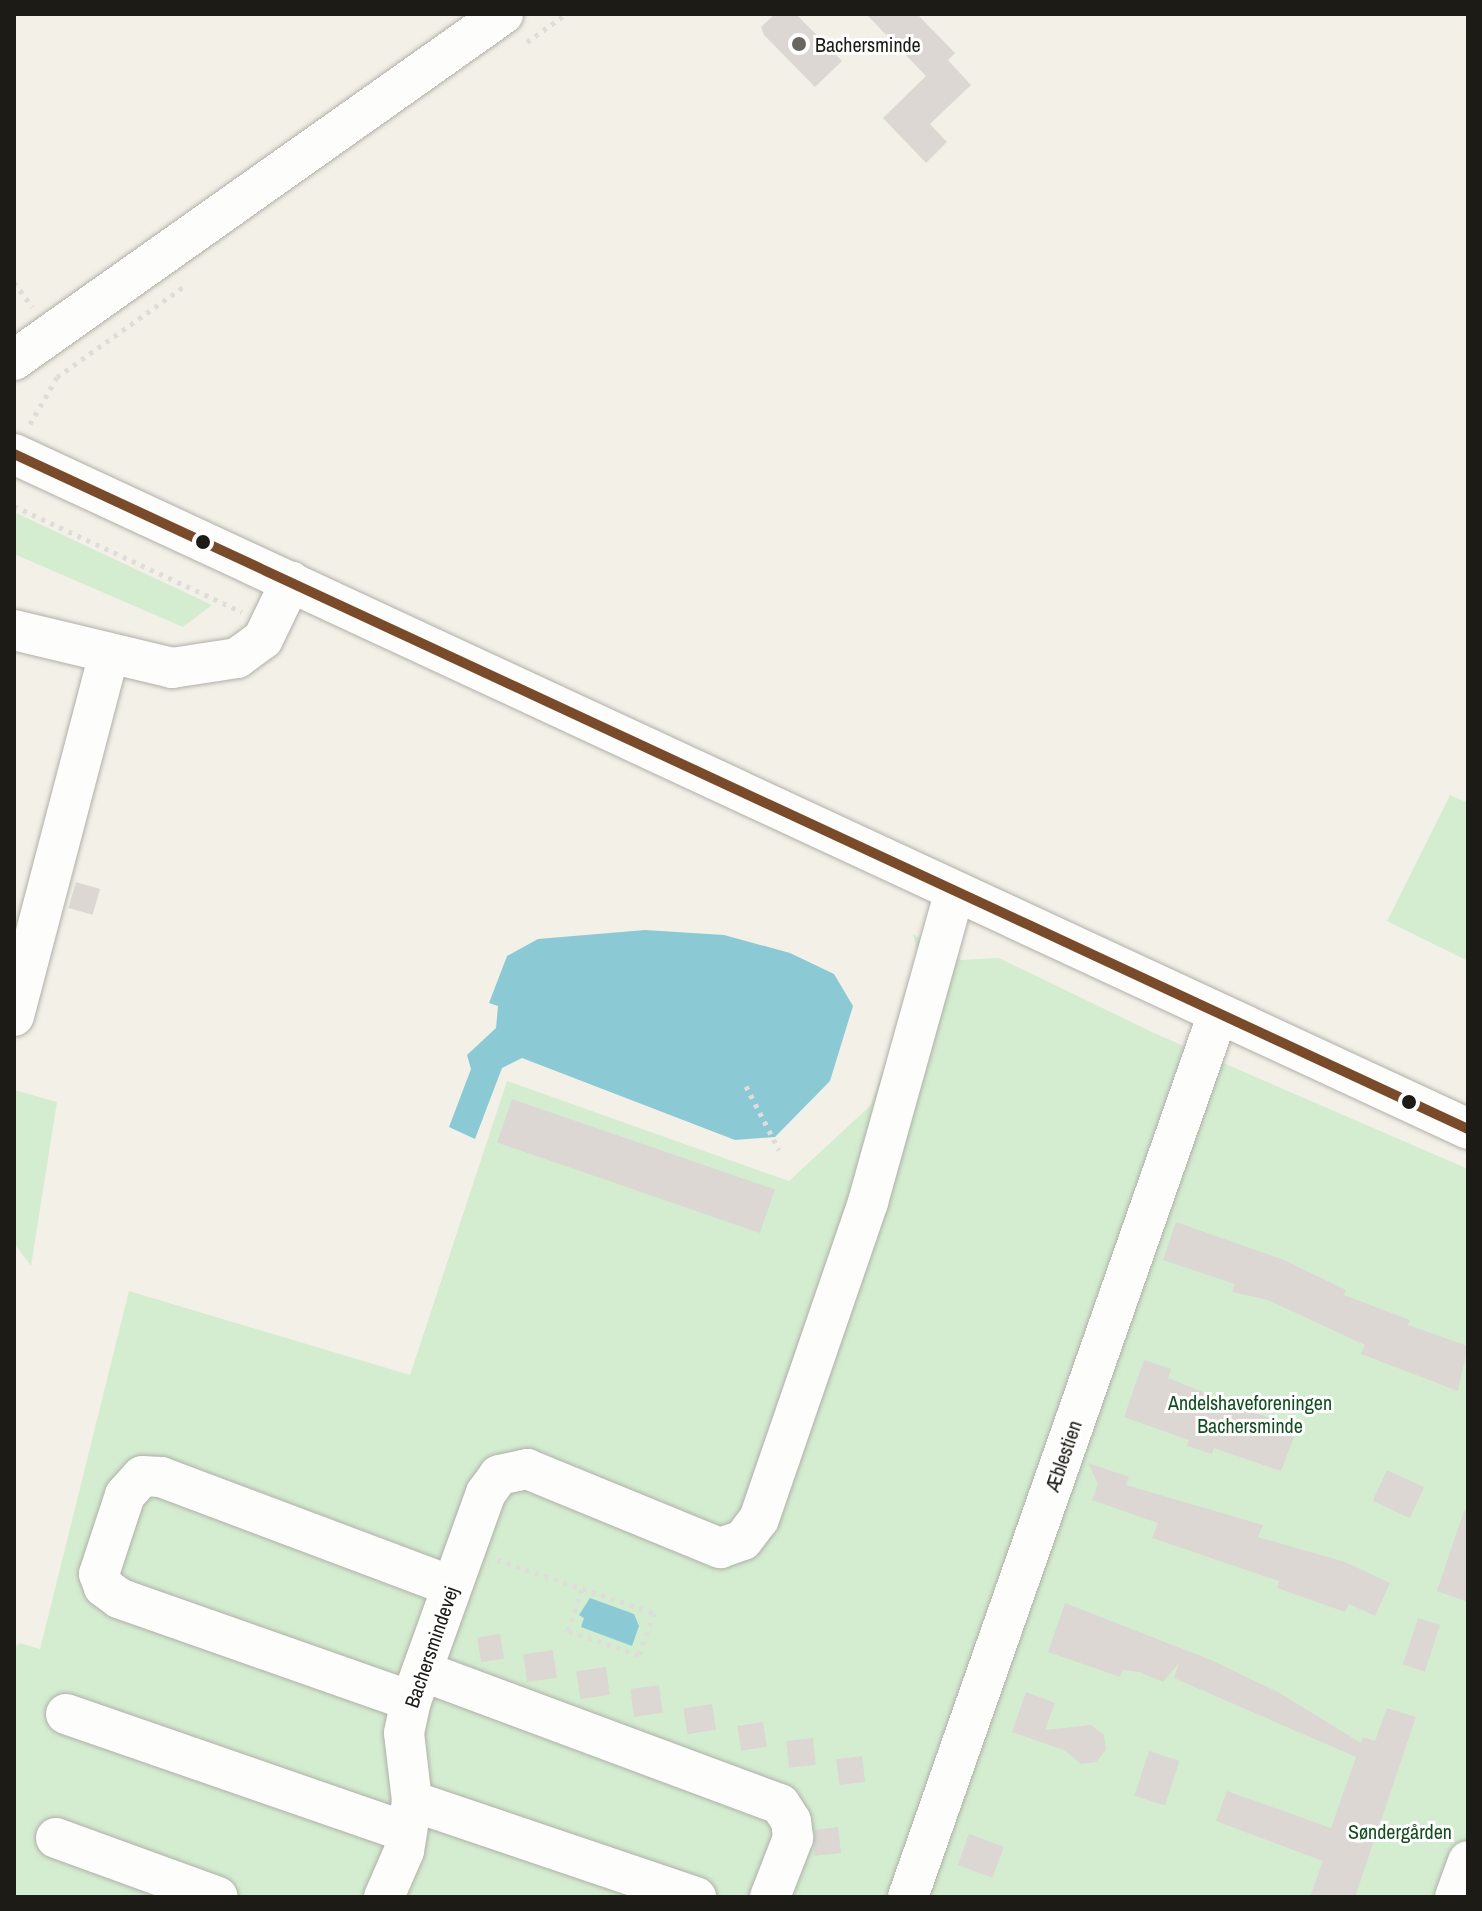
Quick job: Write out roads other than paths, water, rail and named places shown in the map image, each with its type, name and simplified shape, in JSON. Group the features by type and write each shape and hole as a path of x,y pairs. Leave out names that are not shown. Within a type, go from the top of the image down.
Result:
{"street":[{"path":"14,360 509,32"},
{"path":"15,455 1468,1129"},
{"path":"14,630 172,668 237,658 263,639 291,581"},
{"path":"14,1016 109,653"},
{"name":"Bachersmindevej","path":"384,1897 409,1816 404,1733 451,1586 486,1493 499,1475 527,1469 720,1548 743,1540 759,1519 868,1202 954,893"},
{"name":"Æblestien","path":"908,1897 1218,1014"},
{"path":"451,1586 161,1477 142,1476 125,1495 99,1574 104,1587 119,1598 417,1686 780,1804 791,1821 793,1838 770,1897"},
{"path":"66,1714 696,1897"},
{"path":"56,1838 218,1897"},
{"path":"1455,1897 1468,1861"}],"water":[{"path":"645,930 724,935 790,953 834,974 853,1006 830,1081 775,1137 735,1140 522,1058 502,1068 475,1139 449,1127 471,1069 467,1055 496,1028 498,1006 489,1003 507,956 538,939"},
{"path":"590,1598 634,1614 639,1626 632,1646 581,1627 584,1618 579,1615"}],"place":[{"name":"Bachersminde","path":"799,44"}],"park label":[{"name":"Andelshaveforeningen Bachersminde","path":"1250,1414"},
{"name":"Søndergården","path":"1400,1831"}]}
